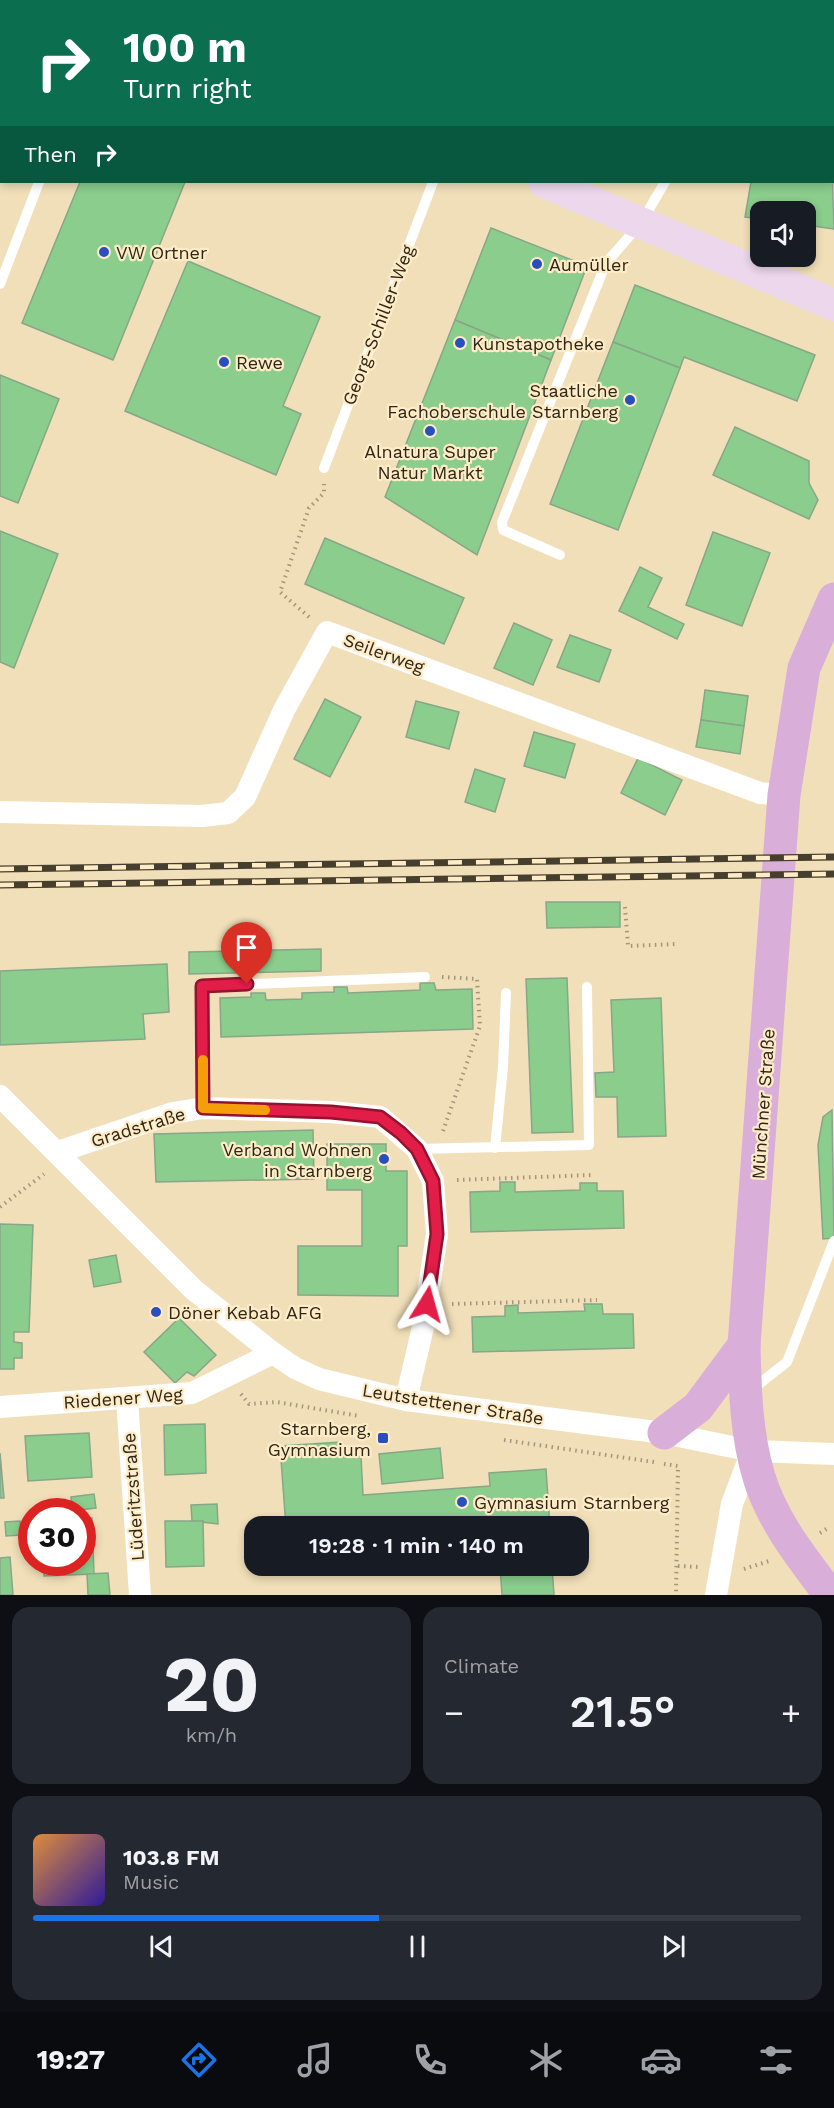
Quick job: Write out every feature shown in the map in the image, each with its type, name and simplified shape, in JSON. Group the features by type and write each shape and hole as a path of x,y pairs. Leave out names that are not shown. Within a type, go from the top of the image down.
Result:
{"main road":[{"path":"546,183 834,305"},
{"name":"Münchner Straße","path":"830,1595 796,1550 760,1480 752,1451 745,1395 744,1345 784,795 804,668 834,599"},
{"path":"664,1433 698,1407 744,1345"}],"street":[{"name":"Seilerweg","path":"0,812 202,816 228,813 245,797 284,710 327,632 760,793 784,795"},
{"name":"Leutstettener Straße","path":"0,1096 194,1290 273,1353 295,1368 320,1379 406,1400 664,1433 752,1451 834,1454"},
{"name":"Gradstraße","path":"58,1152 173,1113 203,1108 331,1112 380,1117 427,1149 433,1181 437,1234 427,1304 406,1400"},
{"name":"Riedener Weg","path":"0,1407 192,1393 273,1353"},
{"name":"Lüderitzstraße","path":"127,1399 140,1595"},
{"path":"716,1595 732,1504 752,1451"}],"lane":[{"path":"0,284 39,183"},
{"name":"Georg-Schiller-Weg","path":"324,468 433,183"},
{"path":"561,555 503,530 502,522 606,263 641,223 664,183"},
{"path":"203,1108 202,986 425,976"},
{"path":"427,1149 589,1145 587,987"},
{"path":"495,1148 503,1067 506,993"},
{"path":"745,1395 787,1362 834,1240"}],"path":[{"path":"324,468 324,493 309,508 280,592 327,632"},
{"path":"625,908 627,946 677,945"},
{"path":"425,976 477,979 480,1026 427,1149"},
{"path":"0,1207 45,1174"},
{"path":"433,1181 593,1175"},
{"path":"427,1304 597,1300"},
{"path":"678,1566 720,1567 737,1571 796,1550 828,1528"}],"building":[{"name":"VW Ortner","path":"80,183 185,183 113,360 22,323"},
{"path":"751,183 832,183 834,229 816,226 816,201 750,201 750,218 745,217"},
{"path":"491,228 587,266 551,360 455,320"},
{"name":"Rewe","path":"188,261 320,317 283,406 301,414 276,475 125,411"},
{"path":"635,285 815,355 797,401 684,357 680,368 613,342"},
{"path":"455,320 551,360 477,555 385,497"},
{"path":"613,342 680,368 618,530 550,504"},
{"path":"0,375 59,399 18,503 0,496"},
{"path":"735,427 809,461 809,483 818,500 809,519 713,475"},
{"path":"0,531 58,554 14,668 0,662"},
{"path":"713,532 770,553 742,626 686,605"},
{"path":"325,538 464,598 444,644 305,584"},
{"path":"640,567 662,578 648,607 684,624 677,639 619,611"},
{"path":"514,623 552,640 533,685 494,668"},
{"path":"570,635 611,650 599,682 557,667"},
{"path":"705,690 748,696 744,726 701,720"},
{"path":"325,699 361,717 330,777 294,759"},
{"path":"416,701 459,712 449,749 406,737"},
{"path":"701,720 744,726 740,754 696,747"},
{"path":"534,732 575,744 565,778 524,766"},
{"path":"638,758 682,780 665,815 621,793"},
{"path":"475,769 505,779 495,812 465,802"},
{"path":"546,902 620,902 620,927 547,928"},
{"path":"321,949 321,971 189,974 189,952"},
{"path":"167,964 169,1012 143,1014 145,1039 0,1045 0,971"},
{"path":"567,978 573,1132 532,1133 526,979"},
{"path":"420,983 434,983 436,990 472,989 473,1029 221,1037 220,998 251,997 251,993 265,993 266,1000 302,999 302,993 334,992 334,987 347,987 348,993 420,990"},
{"path":"661,998 666,1136 618,1137 617,1097 596,1097 595,1073 614,1072 611,1000"},
{"path":"832,1110 834,1238 823,1239 818,1145 823,1117"},
{"path":"313,1130 314,1179 156,1182 154,1134"},
{"path":"327,1144 386,1144 386,1171 407,1171 407,1246 398,1246 398,1296 298,1295 298,1246 362,1246 362,1190 327,1190"},
{"path":"500,1182 515,1182 515,1192 580,1190 580,1183 597,1183 597,1191 623,1191 624,1228 471,1232 470,1192 500,1191"},
{"path":"0,1224 33,1225 29,1332 14,1332 14,1342 22,1343 22,1358 14,1358 14,1369 0,1369"},
{"path":"116,1255 121,1282 94,1287 89,1260"},
{"path":"584,1304 602,1304 603,1314 633,1314 634,1348 473,1352 472,1317 505,1316 505,1306 518,1305 518,1313 585,1311"},
{"path":"179,1318 216,1355 194,1376 187,1372 175,1383 144,1352"},
{"path":"205,1424 206,1473 165,1475 164,1425"},
{"path":"89,1433 92,1477 28,1481 25,1436"},
{"path":"341,1442 343,1457 361,1456 363,1495 490,1486 489,1473 546,1469 549,1516 285,1516 280,1446"},
{"path":"440,1448 443,1478 382,1484 379,1454"},
{"path":"0,1453 4,1498 0,1498"},
{"path":"94,1494 95,1498 71,1498"},
{"path":"217,1504 218,1524 192,1521 191,1505"},
{"path":"18,1521 18,1535 6,1536 5,1522"},
{"path":"165,1521 203,1521 204,1566 166,1567"},
{"path":"10,1557 13,1595 0,1595 0,1558"},
{"path":"108,1573 110,1595 88,1595 87,1576 96,1576 96,1574"},
{"path":"501,1576 553,1576 554,1595 502,1595"}],"railway":[{"path":"0,869 834,857"},
{"path":"0,885 834,874"}],"slow traffic":[{"path":"203,1060 203,1108 265,1110"}],"place":[{"name":"VW Ortner","path":"104,252"},
{"name":"Aumüller","path":"537,264"},
{"name":"Kunstapotheke","path":"460,343"},
{"name":"Rewe","path":"224,362"},
{"name":"Staatliche Fachoberschule Starnberg","path":"630,400"},
{"name":"Alnatura Super Natur Markt","path":"430,431"},
{"name":"Verband Wohnen in Starnberg","path":"384,1159"},
{"name":"Döner Kebab AFG","path":"156,1312"},
{"name":"Starnberg, Gymnasium","path":"383,1438"},
{"name":"Gymnasium Starnberg","path":"462,1502"}],"route":[{"path":"247,984 202,986 203,1108 331,1112 380,1117 401,1133 417,1149 433,1181 437,1234 427,1304"}]}
